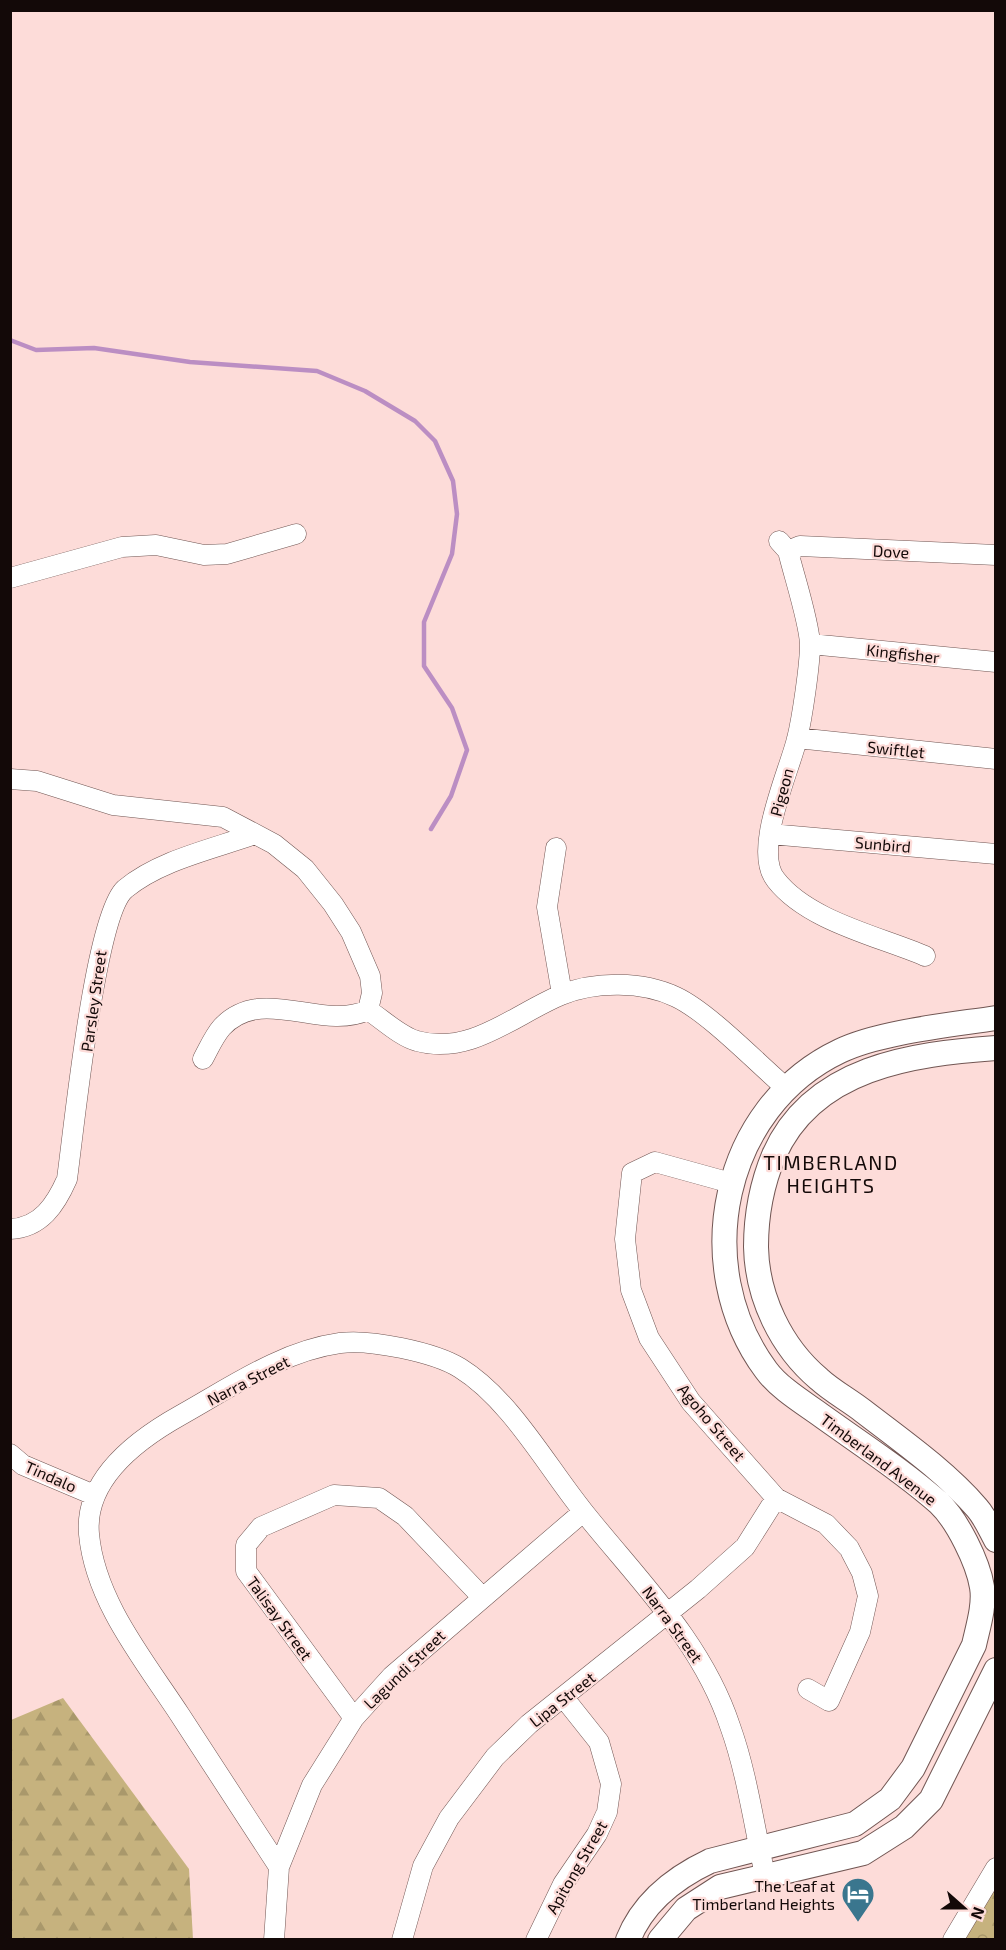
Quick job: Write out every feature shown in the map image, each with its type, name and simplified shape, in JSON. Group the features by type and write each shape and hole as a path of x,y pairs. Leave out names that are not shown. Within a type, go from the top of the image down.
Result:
{"street":[{"path":"10,578 122,546 156,545 204,555 227,554 296,534"},
{"name":"Dove","path":"784,546 996,555"},
{"name":"Pigeon","path":"784,546 810,644 797,738 770,834 768,860 774,879 799,903 852,929 925,956"},
{"name":"Kingfisher","path":"810,644 996,662"},
{"name":"Swiftlet","path":"797,738 996,759"},
{"path":"10,779 38,781 113,805 223,817 274,844 305,869 333,904 351,932 370,976 372,993 368,1010"},
{"name":"Parsley Street","path":"10,1229 39,1220 56,1203 67,1179 100,948 114,903 124,890 154,870 255,834"},
{"name":"Sunbird","path":"770,834 996,854"},
{"path":"556,848 547,907 562,994"},
{"path":"368,1010 415,1041 456,1044 489,1033 562,994 609,984 651,988 677,997 707,1019 784,1087"},
{"path":"203,1059 221,1028 238,1013 260,1008 287,1009 346,1017 368,1010"},
{"name":"Timberland Avenue","path":"628,1940 644,1910 657,1895 688,1871 710,1861 855,1824 890,1799 913,1768 974,1645 979,1624 982,1589 975,1557 940,1505 767,1371 744,1333 729,1293 724,1238 731,1183 748,1137 784,1087 841,1050 915,1031 996,1018"},
{"name":"Timberland Avenue","path":"996,1048 941,1052 890,1062 854,1076 825,1094 797,1120 780,1142 766,1173 756,1212 757,1264 765,1300 781,1335 797,1357 819,1379 935,1467 979,1509 996,1540"},
{"name":"Agoho Street","path":"731,1183 655,1162 632,1173 625,1239 631,1290 649,1338 691,1402 776,1498 826,1524 849,1548 862,1573 868,1596 860,1632 829,1701 808,1689"},
{"name":"Narra Street","path":"279,1867 126,1633 94,1569 88,1530 94,1495 118,1461 153,1430 280,1360 341,1343 407,1348 459,1367 501,1403 583,1512 669,1613 707,1673 730,1726 765,1875"},
{"path":"843,1431 861,1409"},
{"name":"Tindalo","path":"10,1454 22,1465 94,1495"},
{"name":"Talisay Street","path":"354,1718 246,1571 246,1545 261,1527 334,1495 379,1498 405,1516 482,1597"},
{"name":"Lipa Street","path":"402,1940 423,1866 449,1818 495,1757 529,1724 669,1613 745,1547 776,1498"},
{"name":"Lagundi Street","path":"274,1940 279,1867 312,1785 354,1718 392,1676 583,1512"},
{"path":"660,1940 686,1908 720,1887 863,1853 904,1827 932,1800 996,1670"},
{"name":"Apitong Street","path":"536,1940 563,1884 597,1834 607,1812 611,1784 599,1743 564,1698"},
{"path":"953,1940 996,1868"}],"green space":[{"path":"63,1698 189,1869 193,1939 11,1939 11,1720"},
{"path":"995,1883 995,1939 963,1940"}],"waterway":[{"path":"10,340 36,350 94,348 190,362 317,371 365,391 415,421 435,441 453,481 457,514 452,554 424,622 424,666 452,708 467,750 451,796 431,829"}],"place":[{"name":"The Leaf at Timberland Heights","path":"858,1923"}],"district":[{"name":"TIMBERLAND HEIGHTS","path":"831,1174"}]}
